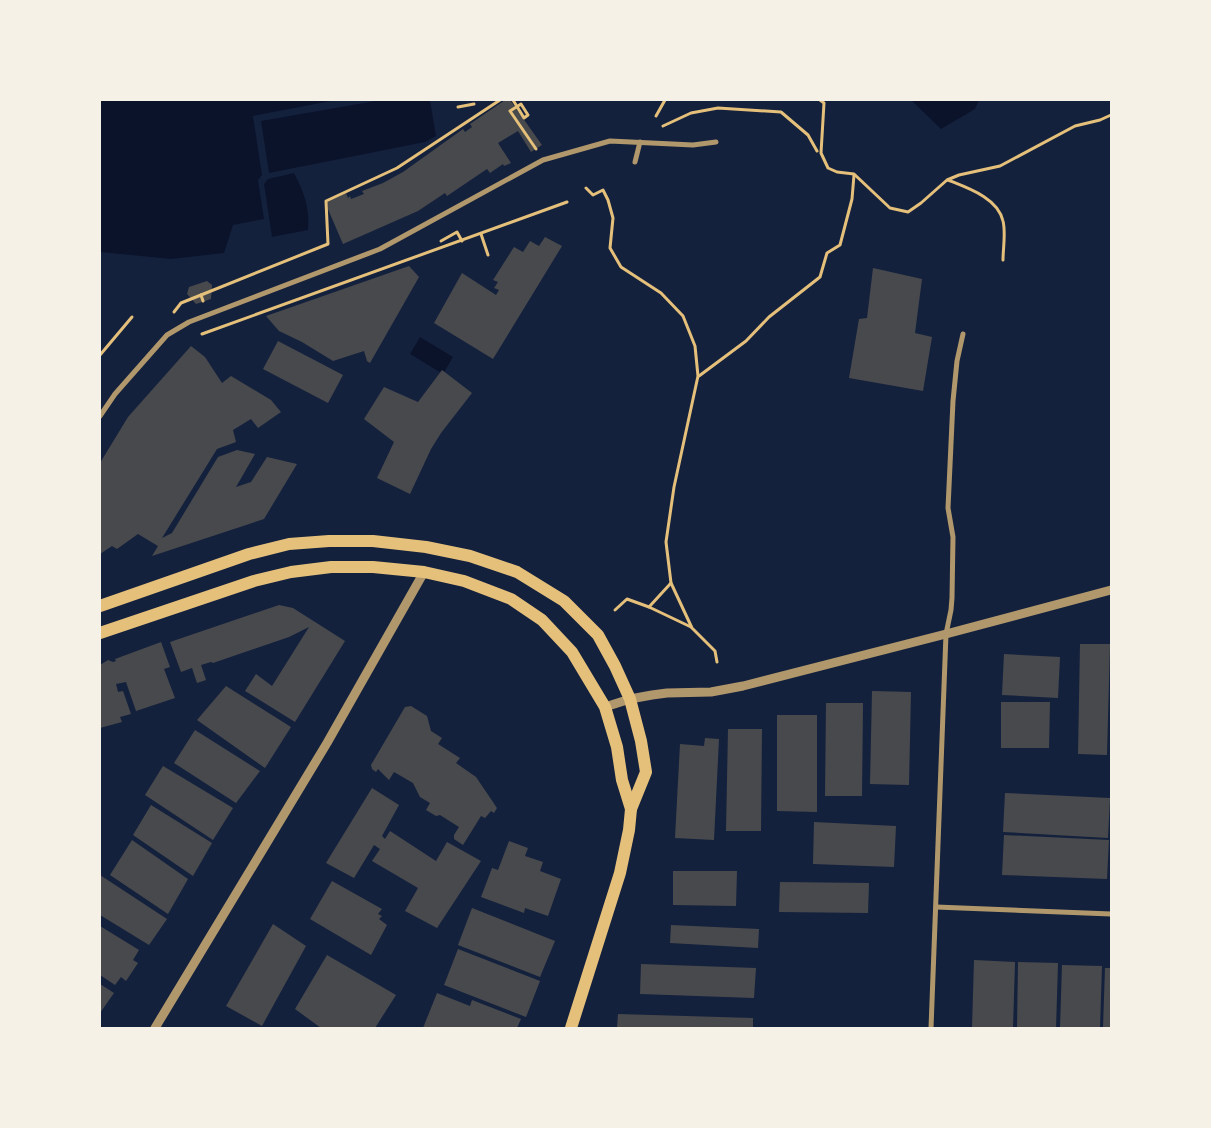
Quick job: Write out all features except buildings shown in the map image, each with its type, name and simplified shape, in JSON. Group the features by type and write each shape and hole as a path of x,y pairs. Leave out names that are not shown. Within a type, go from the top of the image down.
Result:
{"main road":[{"path":"100,606 249,554 290,544 329,541 373,541 426,546 470,556 517,572 564,600 598,635 630,699 641,741 646,772 631,809 629,830 620,873 571,1028"},
{"path":"100,633 254,581 291,572 331,567 373,567 424,572 464,581 511,599 542,620 572,652 605,707 617,747 622,780 631,809"}],"street":[{"path":"100,416 115,394 167,335 189,322 380,249 543,160 610,141 693,145 716,142"},
{"path":"635,162 640,142"},
{"path":"931,1028 946,634 952,598 953,537 948,508 953,401 963,334"},
{"path":"155,1028 327,743 424,572"},
{"path":"605,707 630,699 667,693 711,692 743,686 1111,590"},
{"path":"936,906 1111,914"}],"path":[{"path":"174,312 181,303 328,244 326,201 397,168 500,100"},
{"path":"513,100 515,104 520,111 524,118 528,115 521,104 516,107 510,111 543,160"},
{"path":"656,116 665,100"},
{"path":"820,100 824,103 821,153 828,168 837,172 854,174 890,208 908,212 947,180 959,175 1000,166 1075,126 1100,120 1111,114"},
{"path":"458,107 474,104"},
{"path":"663,126 691,113 718,108 780,112 808,135 817,151"},
{"path":"698,376 746,341 770,317 820,277 827,253 840,245 852,199 854,174"},
{"path":"947,180 975,192 998,207 1004,222 1003,260"},
{"path":"586,188 593,194 602,190 608,200 612,218 610,248 621,266 661,293 683,316 695,346 698,376 674,486 666,542 672,583 692,628"},
{"path":"202,335 567,202"},
{"path":"441,240 457,232 462,241"},
{"path":"481,234 488,255"},
{"path":"201,295 204,301"},
{"path":"100,355 132,317"},
{"path":"649,607 672,583"},
{"path":"615,610 627,599 649,607 692,628 715,651 717,662"}],"water":[{"path":"100,100 336,100 253,116 262,175 258,180 264,219 233,225 224,253 171,259 100,252"},
{"path":"381,100 430,100 436,136 425,142 269,173 261,121"},
{"path":"911,100 979,100 975,109 941,129"},
{"path":"294,173 306,200 308,230 272,237 264,184 268,179"},
{"path":"420,337 453,357 443,374 410,354"}]}
